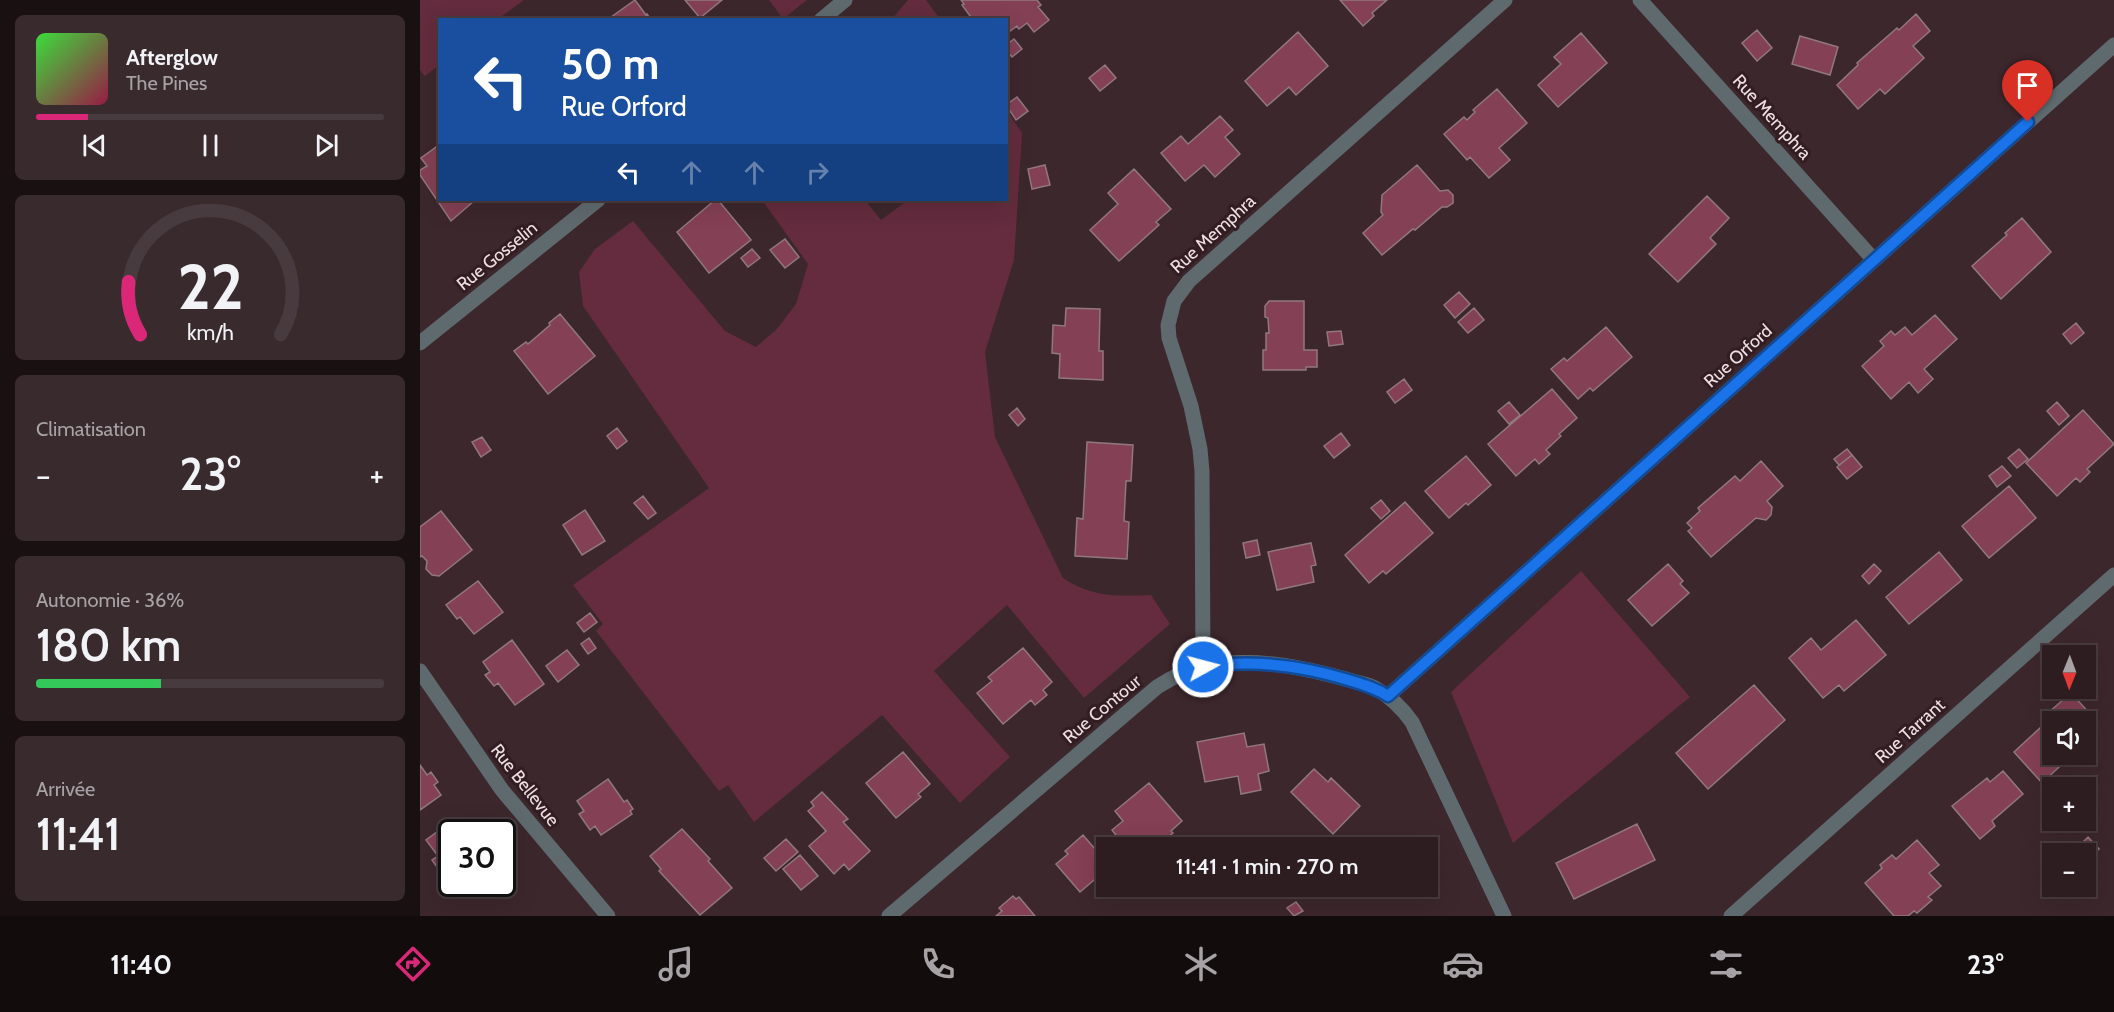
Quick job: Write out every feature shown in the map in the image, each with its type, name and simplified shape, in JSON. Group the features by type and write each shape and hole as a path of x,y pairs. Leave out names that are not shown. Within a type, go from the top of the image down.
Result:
{"street":[{"path":"823,18 845,0"},
{"name":"Rue Memphra","path":"1203,667 1202,471 1191,406 1169,338 1168,325 1174,300 1189,281 1505,0"},
{"name":"Rue Memphra","path":"1640,0 1874,260"},
{"name":"Rue Orford","path":"1388,696 2114,45"},
{"name":"Rue Gosselin","path":"420,343 597,201"},
{"name":"Rue Tarrant","path":"1731,916 2114,575"},
{"name":"Rue Contour","path":"889,916 1157,687 1187,671 1224,663 1298,668 1373,687 1398,703 1412,722 1504,916"},
{"name":"Rue Bellevue","path":"420,671 502,790 608,916"}],"shaded area":[{"path":"420,0 524,0 499,18 438,18 438,66 425,76 420,70"},
{"path":"769,0 807,0 784,18"},
{"path":"908,0 926,0 939,18 893,18"},
{"path":"1008,112 1022,133 1014,260 985,352 995,437 1063,578 1074,585 1095,592 1116,595 1151,595 1170,624 1084,698 1007,605 934,671 1010,757 960,803 882,715 754,822 728,785 719,791 596,631 603,624 573,585 709,488 583,306 579,272 595,249 633,221 725,331 756,347 777,329 796,304 808,264 763,201 866,201 881,220 907,201 1008,201"},
{"path":"1581,571 1690,697 1513,843 1451,692"}],"building":[{"path":"635,0 650,18 610,18"},
{"path":"685,0 722,0 700,18"},
{"path":"961,0 1037,0 1041,5 1038,7 1049,20 1034,32 1027,23 1019,29 1017,26 1008,33 1008,18 972,18 962,5 964,4"},
{"path":"1340,0 1387,0 1372,13 1374,16 1363,26"},
{"path":"1916,14 1930,31 1913,46 1924,58 1885,94 1880,89 1858,109 1837,85 1858,65 1857,63"},
{"path":"1757,30 1772,48 1757,61 1742,43"},
{"path":"1298,32 1328,66 1296,95 1289,87 1267,106 1245,81"},
{"path":"1581,33 1607,63 1558,107 1538,85 1561,64 1554,57"},
{"path":"1800,36 1838,47 1830,75 1792,64"},
{"path":"1014,39 1022,49 1012,57 1008,52 1008,44"},
{"path":"1105,65 1116,78 1100,91 1089,78"},
{"path":"1497,89 1527,123 1499,148 1510,160 1489,178 1470,157 1467,160 1444,134 1464,117 1467,120 1475,112 1473,110"},
{"path":"1017,97 1028,111 1016,120 1008,108 1008,104"},
{"path":"1220,116 1233,130 1225,137 1240,154 1215,177 1204,165 1185,181 1161,153 1181,136 1188,144"},
{"path":"438,146 438,201 474,201 451,221 420,175 420,170 427,166 421,158"},
{"path":"1045,165 1050,185 1032,189 1028,169"},
{"path":"1417,165 1440,191 1448,190 1453,195 1453,203 1442,207 1382,255 1363,233 1383,215 1381,212 1382,195"},
{"path":"1134,169 1171,209 1156,222 1159,225 1119,261 1090,230 1118,204 1108,193"},
{"path":"1707,196 1729,218 1710,238 1716,244 1678,282 1649,254"},
{"path":"714,201 719,201 751,240 709,273 677,232"},
{"path":"2022,218 2051,252 2001,299 1972,266 2007,235 2005,233"},
{"path":"785,239 799,257 785,268 770,250"},
{"path":"752,249 760,258 748,267 741,258"},
{"path":"1459,292 1470,304 1455,318 1444,305"},
{"path":"1269,301 1304,301 1304,350 1317,350 1317,367 1306,367 1306,370 1263,370 1263,350 1266,350 1266,333 1269,333 1265,306"},
{"path":"1066,308 1100,309 1099,351 1103,351 1103,380 1059,378 1060,354 1052,353 1053,325 1065,326"},
{"path":"1474,308 1484,320 1468,333 1458,322"},
{"path":"560,314 595,356 548,394 514,351 526,342 528,344"},
{"path":"1935,315 1957,339 1924,369 1933,379 1918,393 1909,382 1891,399 1862,366 1884,346 1880,341 1891,331 1895,335 1905,327 1912,335"},
{"path":"2076,323 2084,333 2071,344 2063,334"},
{"path":"1606,327 1632,357 1593,391 1590,388 1578,399 1551,369 1564,358 1567,361"},
{"path":"1341,331 1343,344 1329,346 1327,332"},
{"path":"1404,379 1412,390 1395,403 1387,392"},
{"path":"1552,389 1577,418 1546,450 1550,454 1539,464 1535,459 1516,476 1488,444"},
{"path":"1509,402 1520,415 1509,424 1498,411"},
{"path":"2057,402 2069,416 2059,425 2047,411"},
{"path":"1017,408 1025,419 1018,426 1009,415"},
{"path":"2083,410 2114,444 2087,469 2090,472 2080,482 2076,478 2057,496 2026,463"},
{"path":"617,428 627,441 617,449 607,436"},
{"path":"1341,433 1350,445 1334,458 1324,446"},
{"path":"482,437 491,450 481,457 472,442"},
{"path":"1087,442 1133,445 1131,481 1126,481 1124,521 1129,522 1127,559 1075,556 1077,518 1083,519"},
{"path":"1847,449 1852,455 1839,465 1834,459"},
{"path":"2019,449 2028,459 2017,468 2008,458"},
{"path":"1852,455 1862,467 1847,479 1837,467"},
{"path":"1466,456 1491,485 1449,518 1425,491"},
{"path":"1761,461 1783,486 1767,501 1772,507 1771,515 1766,520 1756,518 1711,557 1688,531 1692,528 1687,523 1700,511 1698,508 1735,476 1740,481"},
{"path":"2002,466 2011,476 1997,487 1989,476"},
{"path":"2009,486 2036,518 1989,558 1962,526"},
{"path":"643,496 656,513 648,519 634,503"},
{"path":"1381,500 1390,511 1381,519 1371,508"},
{"path":"1405,502 1433,533 1386,574 1383,571 1369,583 1345,555"},
{"path":"585,510 605,541 582,555 563,525"},
{"path":"441,511 472,550 439,576 432,575 426,569 427,561 422,556 420,557 420,527"},
{"path":"1257,540 1260,555 1246,558 1243,543"},
{"path":"1311,543 1316,565 1311,566 1314,582 1277,590 1268,552"},
{"path":"1939,552 1962,580 1909,624 1886,597"},
{"path":"1668,564 1683,581 1680,584 1689,593 1652,626 1628,600"},
{"path":"1874,564 1881,571 1869,584 1862,576"},
{"path":"478,581 503,612 474,634 460,617 457,619 446,605"},
{"path":"590,613 597,622 584,632 577,623"},
{"path":"1856,620 1886,655 1844,691 1839,685 1823,698 1789,658 1811,638 1821,650"},
{"path":"589,638 596,648 588,654 581,644"},
{"path":"512,640 544,684 515,705 498,683 494,686 485,675 490,672 483,662"},
{"path":"1023,648 1052,682 1043,690 1047,695 1035,705 1031,700 1003,724 977,693 992,681 988,677"},
{"path":"567,650 579,665 558,682 546,666"},
{"path":"1754,685 1785,720 1708,789 1676,753"},
{"path":"2064,699 2076,699 2088,711 2050,711"},
{"path":"2042,726 2042,765 2061,765 2048,777 2042,777 2042,783 2014,752"},
{"path":"1244,733 1247,747 1264,744 1269,771 1258,774 1261,790 1241,794 1238,776 1205,782 1197,742"},
{"path":"903,752 930,784 918,794 921,797 896,818 866,783"},
{"path":"420,765 427,775 431,772 438,782 434,785 441,795 420,810"},
{"path":"1314,769 1328,782 1331,778 1360,806 1333,834 1291,792"},
{"path":"2003,771 2023,794 1992,821 1995,826 1980,839 1952,806 1987,778 1990,782"},
{"path":"608,779 624,802 627,800 633,809 630,811 632,814 601,835 595,826 590,830 579,814 584,811 577,801"},
{"path":"1149,783 1182,821 1171,831 1173,833 1169,837 1117,837 1112,830 1123,821 1115,811"},
{"path":"822,792 848,819 843,822 870,851 849,870 844,864 834,874 809,846 826,831 808,811 814,806 811,802"},
{"path":"1637,824 1655,860 1574,899 1556,863"},
{"path":"682,829 710,859 708,861 732,888 700,915 659,871 661,869 650,856"},
{"path":"438,831 438,856 426,840"},
{"path":"1083,835 1096,850 1096,878 1080,892 1056,864 1068,854 1065,851"},
{"path":"2088,837 2094,843 2082,843"},
{"path":"786,839 798,852 776,871 764,858"},
{"path":"1917,840 1939,865 1929,873 1941,886 1928,897 1932,900 1917,913 1914,911 1908,916 1894,916 1865,883 1882,868 1880,865 1892,855 1896,859"},
{"path":"800,855 818,876 801,890 783,869"},
{"path":"438,856 438,868 432,860"},
{"path":"1013,896 1016,899 1019,897 1035,916 996,916 1002,911 999,908"},
{"path":"1296,902 1303,911 1294,916 1287,908"}],"route":[{"path":"1203,667 1224,663 1246,663 1298,668 1373,687 1388,696 2028,122"}]}
